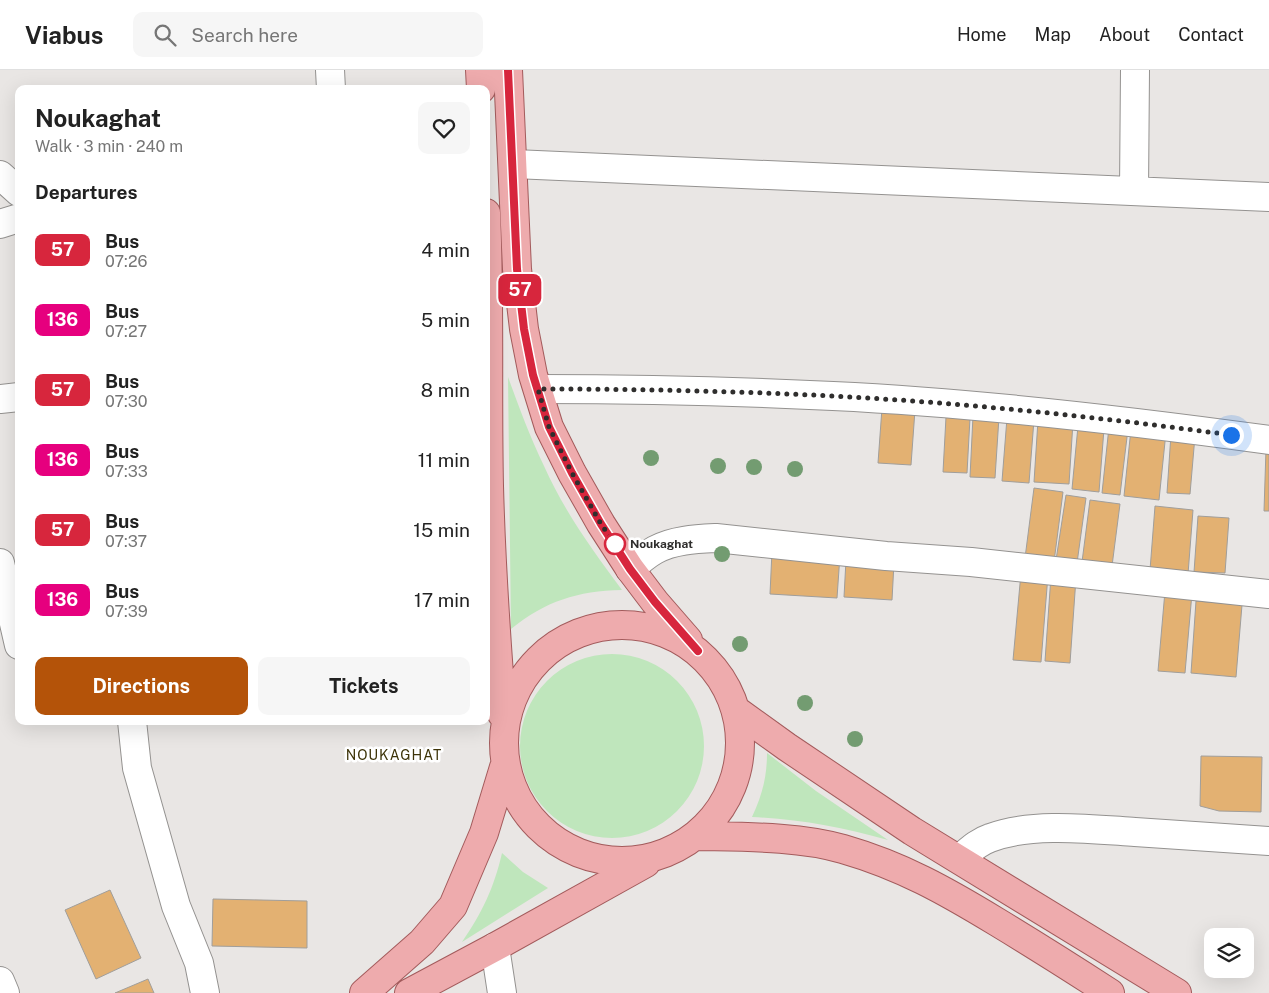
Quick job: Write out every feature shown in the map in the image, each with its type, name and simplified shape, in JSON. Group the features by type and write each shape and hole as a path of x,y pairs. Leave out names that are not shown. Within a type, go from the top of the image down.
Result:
{"main road":[{"path":"480,70 481,85"},
{"path":"409,993 696,836 726,801 741,757 737,711 722,678 655,602 630,569 601,524 549,427 524,329 516,255 514,164 508,70"},
{"path":"490,256 516,255"},
{"path":"364,993 422,942 453,906 484,833 504,767 490,533"},
{"path":"503,728 515,688 542,654 578,632 619,624 661,630 698,651"},
{"path":"737,711 912,831 1177,993"},
{"path":"504,767 519,804 545,834 579,854 618,862 658,856"},
{"path":"696,836 792,840 842,848 892,865 940,888 1110,993"}],"street":[{"path":"330,70 331,85"},
{"path":"1134,192 1135,70"},
{"path":"514,164 1269,197"},
{"path":"0,175 15,188"},
{"path":"0,224 15,219"},
{"path":"538,389 653,389 834,396 978,406 1116,419 1269,440"},
{"path":"0,399 15,398"},
{"path":"630,569 650,554 667,545 696,539 716,538 886,556 971,562 1269,594"},
{"path":"0,563 12,647"},
{"path":"132,725 137,768 176,906 199,963 205,993"},
{"path":"959,859 978,844 990,838 1010,832 1030,830 1075,828 1269,841"},
{"path":"495,947 502,993"},
{"path":"0,981 5,993"}],"green space":[{"path":"508,377 534,444 552,483 570,515 622,590 576,595 563,599 537,611 511,629"},
{"path":"603,654 621,654 647,661 677,681 697,711 704,737 704,755 697,781 677,811 655,827 639,834 621,838 603,838 585,834 569,827 554,817 541,804 531,789 524,773 520,755 520,737 524,719 531,703 541,688 554,675 569,665 585,658"},
{"path":"767,753 816,791 888,840 820,824 752,817 759,802 763,786"},
{"path":"502,853 523,872 548,888 462,942 476,921 486,900"}],"building":[{"path":"882,408 915,410 911,465 878,463"},
{"path":"973,416 999,417 995,478 970,477"},
{"path":"946,417 970,418 967,473 943,472"},
{"path":"1007,418 1034,420 1029,483 1002,481"},
{"path":"1038,420 1073,422 1069,484 1034,482"},
{"path":"1078,426 1104,429 1099,492 1072,489"},
{"path":"1109,427 1128,429 1120,495 1102,493"},
{"path":"1131,429 1166,432 1159,500 1124,496"},
{"path":"1171,434 1195,436 1190,494 1167,493"},
{"path":"1266,449 1269,449 1269,511 1264,511"},
{"path":"1034,488 1063,492 1054,562 1025,558"},
{"path":"1066,495 1086,498 1077,563 1056,560"},
{"path":"1090,500 1120,504 1112,566 1082,562"},
{"path":"1155,506 1193,510 1188,574 1150,570"},
{"path":"1198,516 1229,518 1225,573 1194,572"},
{"path":"772,551 840,555 837,598 770,594"},
{"path":"846,560 894,563 892,600 844,597"},
{"path":"1021,573 1048,575 1041,662 1013,660"},
{"path":"1051,576 1076,578 1070,663 1045,661"},
{"path":"1165,591 1192,593 1185,673 1158,671"},
{"path":"1196,601 1242,605 1236,677 1191,673"},
{"path":"1201,756 1262,757 1261,812 1219,811 1200,806"},
{"path":"110,890 141,958 96,979 65,910"},
{"path":"213,899 307,901 307,948 212,946"},
{"path":"148,979 154,993 115,993"}],"bus line":[{"name":"57","path":"508,70 514,164 517,269 524,329 533,375 549,427 601,524 630,569 655,602 698,651"}],"place":[{"name":"Noukaghat","path":"615,544"}],"district":[{"name":"NOUKAGHAT","path":"394,755"}],"route":[{"path":"615,544 601,524 572,473 549,427 538,389 653,389 834,396 978,406 1116,419 1231,435"}]}
